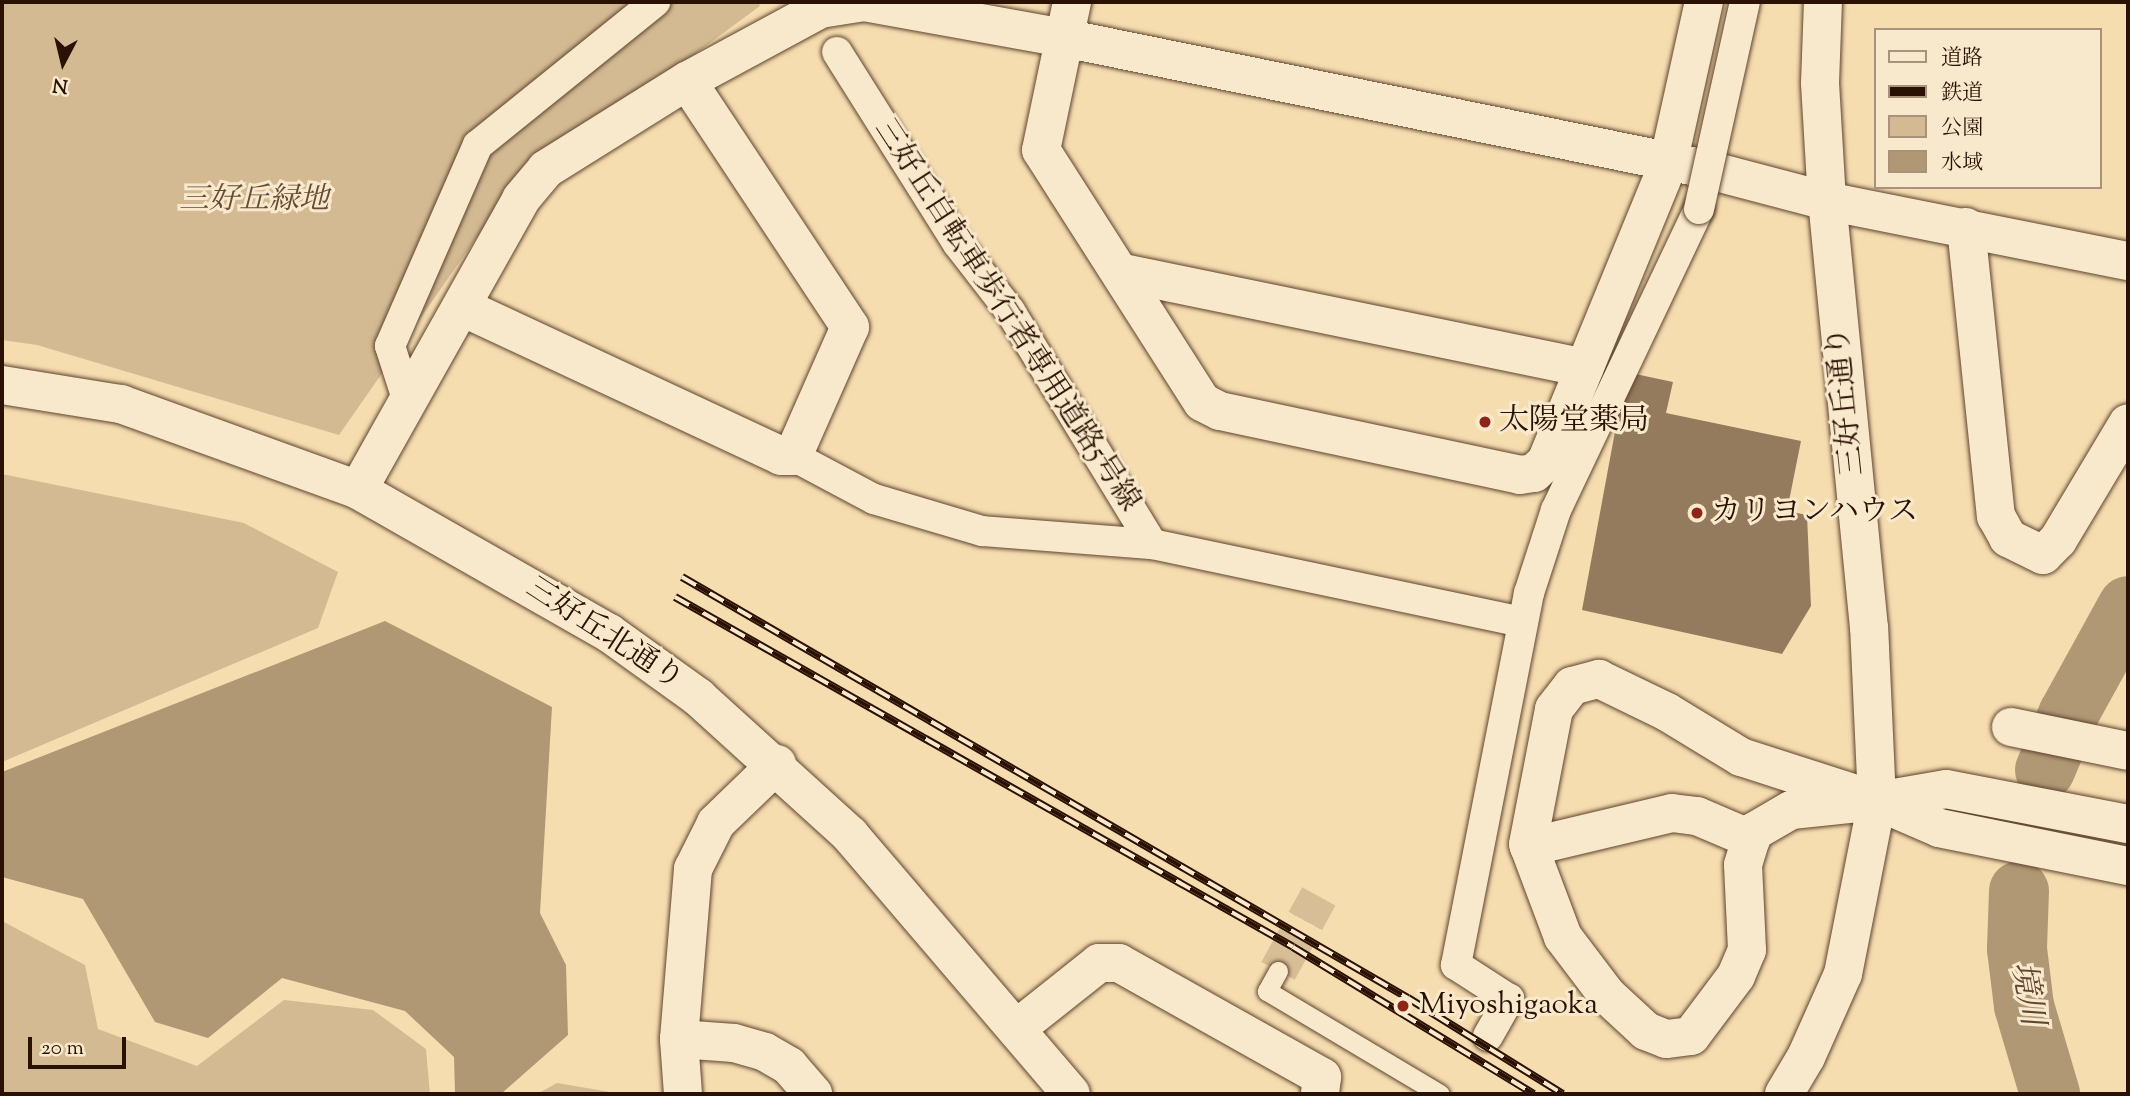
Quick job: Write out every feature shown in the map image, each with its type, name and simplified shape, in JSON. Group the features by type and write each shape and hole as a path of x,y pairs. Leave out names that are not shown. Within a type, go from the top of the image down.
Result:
{"street":[{"path":"408,402 390,346 478,145 655,2"},
{"path":"358,490 521,199 546,169 687,81 820,9 864,2 1068,20 1827,201 2128,261"},
{"path":"1068,20 1041,150 1202,402 1507,472 1534,472 1546,462 1668,164 1704,2"},
{"path":"1488,1036 1509,999 1456,965 1523,622 1556,510 1699,208 1745,2"},
{"name":"三好丘通り","path":"1823,2 1820,83 1827,201 1869,628 1877,800"},
{"name":"三好丘自転車歩行者専用道路5号線","path":"836,52 958,244 1010,311 1152,544 1523,622"},
{"path":"687,81 849,327 793,456"},
{"path":"1966,227 1996,516 2008,538 2043,555 2058,540 2128,424"},
{"path":"1122,273 1584,368"},
{"path":"462,307 781,456 793,456 874,499 982,531 1152,544"},
{"name":"三好丘北通り","path":"2,385 121,404 358,490 610,633 698,697 776,764 850,835 1071,1094"},
{"path":"2128,824 1946,789 1877,800 1791,810 1774,816 1751,839 1743,864 1747,950 1736,976 1691,1036 1666,1039 1646,1031 1607,995 1563,937 1530,846 1554,709 1572,686 1599,679 1667,712 1741,757 1877,800 1939,828 2128,866"},
{"path":"2011,727 2128,751"},
{"path":"683,1094 679,1039 693,869 716,823 776,764"},
{"path":"1784,1094 1806,1057 1843,974 1877,800"},
{"path":"1530,846 1672,813 1697,816 1751,839"},
{"path":"1016,1029 1099,963 1119,963 1322,1077 1320,1094"},
{"path":"679,1039 765,1052 789,1066 813,1094"}],"lane":[{"path":"1278,971 1267,991 1440,1094"}],"green space":[{"name":"三好丘緑地","path":"2,2 758,2 760,6 509,191 339,435 37,345 2,340"},
{"path":"2,474 244,523 338,572 318,628 2,762"},
{"path":"2,921 85,965 98,1029 197,1066 284,1000 373,1010 426,1049 430,1094 2,1094"},
{"path":"557,1083 622,1094 537,1094"}],"water":[{"path":"385,621 552,707 540,913 566,965 568,1035 501,1094 455,1094 454,1057 405,1011 282,978 208,1038 155,1022 83,899 2,877 2,772"}],"building":[{"name":"カリヨンハウス","path":"1626,372 1673,382 1666,413 1801,441 1787,511 1807,515 1811,606 1782,654 1582,610"}],"waterway":[{"name":"境川","path":"2045,770 2068,715 2128,606"},
{"name":"境川","path":"2019,891 2017,949 2024,1006 2050,1094"}],"tunnel":[{"path":"1278,971 1319,896"}],"railway":[{"path":"682,577 1408,998 1563,1094"},
{"path":"675,597 1293,947 1534,1094"}],"place":[{"name":"太陽堂薬局","path":"1485,422"},
{"name":"カリヨンハウス","path":"1697,513"},
{"name":"Miyoshigaoka","path":"1403,1006"}]}
